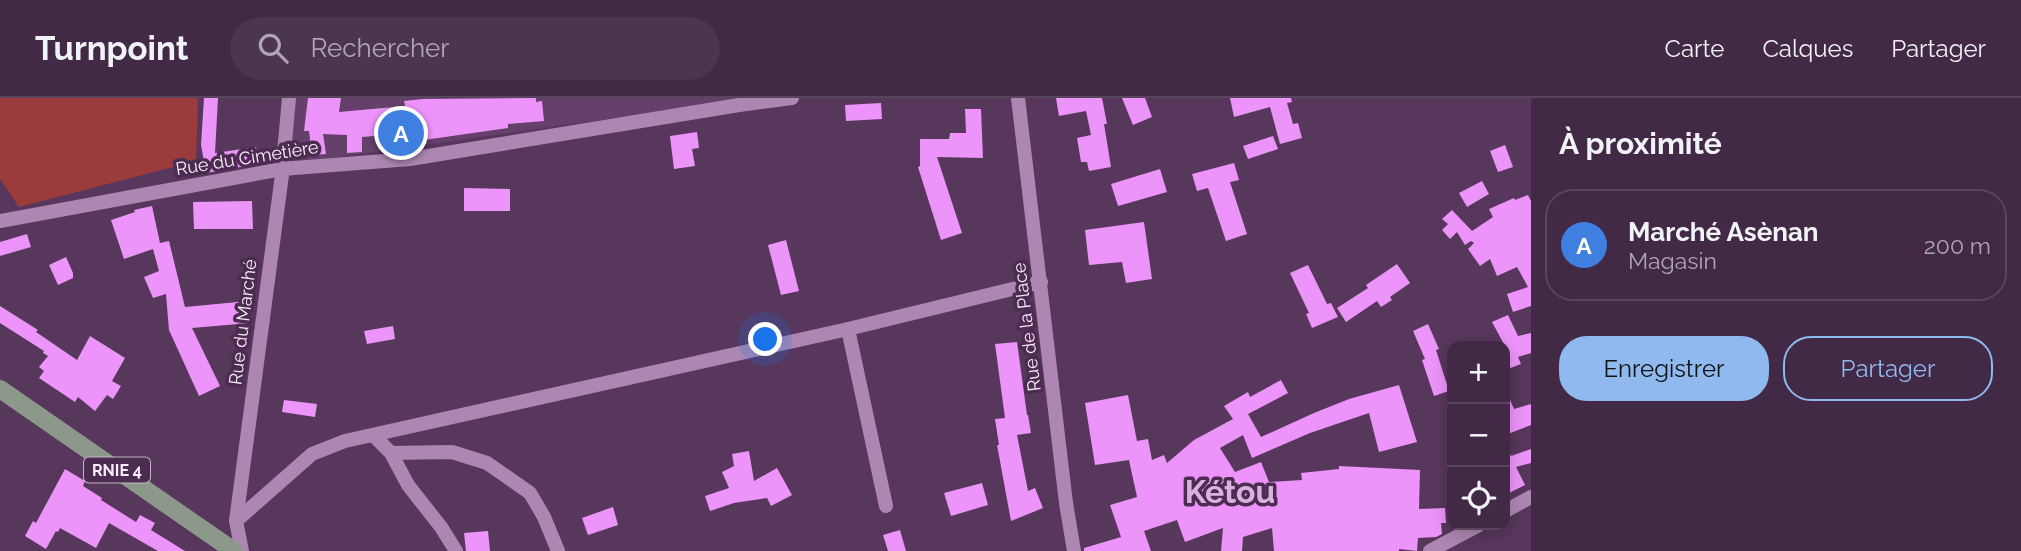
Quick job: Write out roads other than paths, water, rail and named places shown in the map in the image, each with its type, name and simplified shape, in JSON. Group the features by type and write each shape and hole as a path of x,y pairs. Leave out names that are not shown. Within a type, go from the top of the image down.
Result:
{"main road":[{"name":"RNIE 4","path":"0,390 234,551"}],"street":[{"name":"Rue du Marché","path":"242,551 236,521 289,98"},
{"name":"Rue du Cimetière","path":"0,221 282,169 410,159 738,102 792,98"},
{"name":"Rue de la Place","path":"1018,98 1074,551"},
{"path":"236,521 312,454 345,441 848,329 1041,282"},
{"path":"848,329 886,506"},
{"path":"373,435 391,453 408,485 456,551"},
{"path":"391,453 452,452 487,463 530,493 544,517 558,551"},
{"path":"1510,508 1531,497"},
{"path":"1430,551 1470,530"}],"place":[{"name":"Marché Asènan","path":"401,133"}],"district":[{"name":"Kétou","path":"1230,492"}]}
